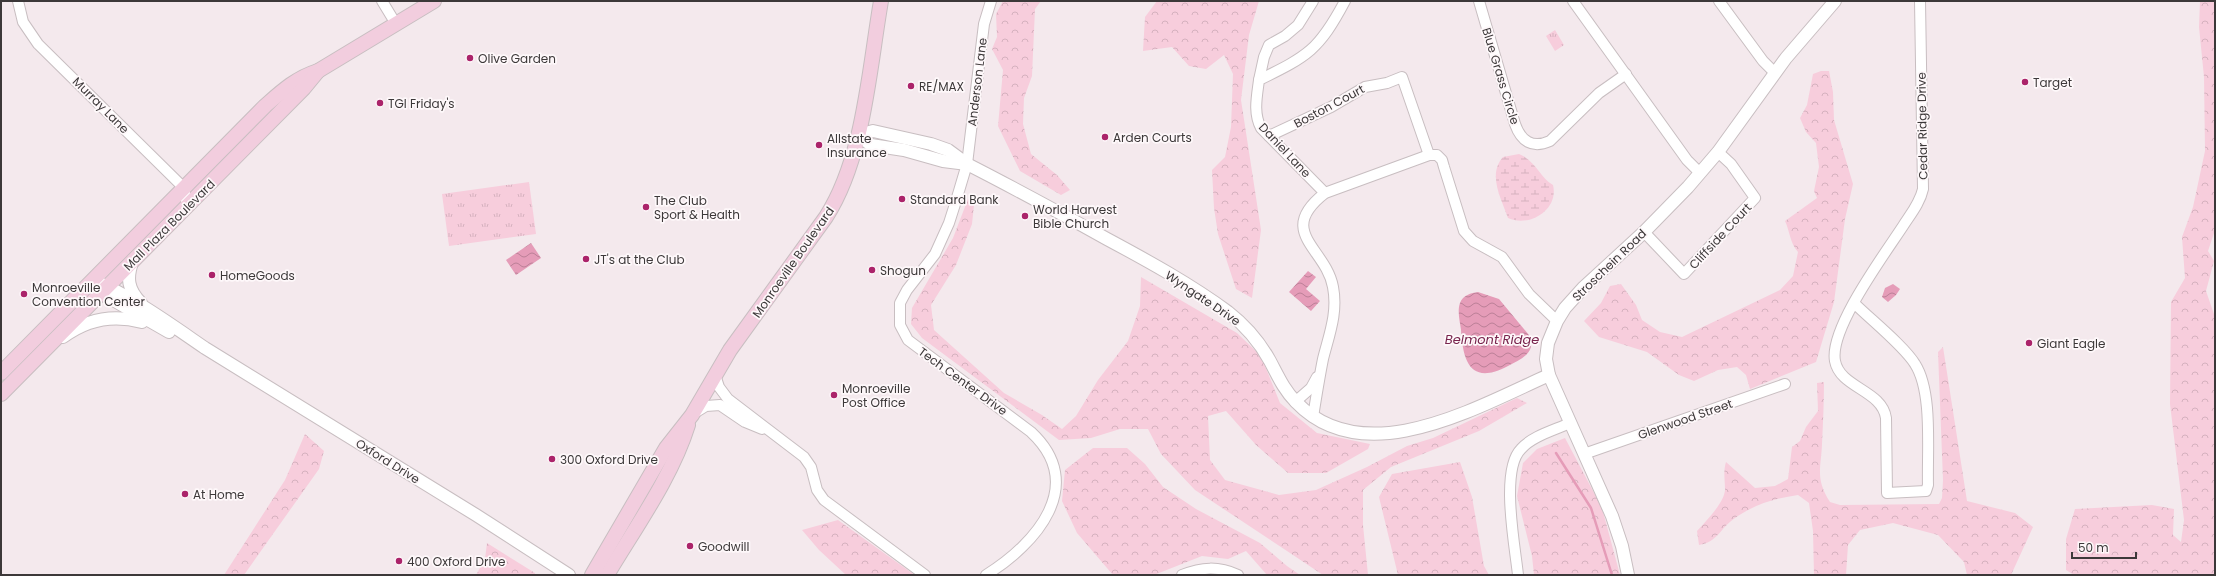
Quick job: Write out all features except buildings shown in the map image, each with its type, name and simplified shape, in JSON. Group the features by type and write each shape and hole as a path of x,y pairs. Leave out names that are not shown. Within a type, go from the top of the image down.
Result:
{"main road":[{"name":"Mall Plaza Boulevard","path":"1,373 265,106 290,83 302,76 318,71 434,1"},
{"name":"Monroeville Boulevard","path":"592,575 666,448 692,415 739,337 832,207 848,172 858,135 881,1"},
{"name":"Mall Plaza Boulevard","path":"1,394 304,88 318,71"},
{"name":"Monroeville Boulevard","path":"607,575 678,452 692,415"}],"street":[{"name":"Murray Lane","path":"18,1 24,22 38,44 184,188"},
{"path":"382,1 396,24"},
{"name":"Anderson Lane","path":"967,164 984,24 991,1"},
{"name":"Daniel Lane","path":"1313,1 1298,25 1285,36 1269,45 1259,80 1256,117 1261,128 1324,192"},
{"path":"1259,80 1312,51 1323,38 1345,1"},
{"name":"Blue Grass Circle","path":"1479,1 1515,124 1521,137 1525,141 1541,144 1550,141 1599,93 1626,74"},
{"path":"1574,1 1687,160 1700,173"},
{"path":"1719,1 1763,61 1775,73"},
{"name":"Stroschein Road","path":"1628,575 1615,522 1546,366 1551,332 1557,321 1584,288 1644,232 1700,173 1718,152 1775,73 1835,1"},
{"name":"Cedar Ridge Drive","path":"1854,303 1910,357 1922,379 1926,395 1928,485 1926,491 1887,493 1886,418 1884,407 1877,400 1855,386 1836,367 1834,355 1838,336 1854,303 1916,205 1923,189 1920,1"},
{"name":"Boston Court","path":"1269,136 1331,107 1365,87 1387,83 1402,77 1429,155"},
{"name":"Wyngate Drive","path":"858,135 874,131 931,144 948,150 967,164 1129,251 1227,311 1252,333 1264,350 1285,390 1295,402 1313,417 1332,427 1359,434 1403,431 1461,414 1549,375"},
{"name":"Cliffside Court","path":"1644,232 1684,274 1756,198 1731,164 1718,152"},
{"path":"1313,417 1320,372 1333,319 1334,295 1329,274 1308,242 1304,227 1307,211 1312,203 1324,192 1429,155 1436,155 1442,160 1462,226 1467,235 1473,241 1502,257 1530,294 1557,321"},
{"name":"Tech Center Drive","path":"967,164 947,229 935,254 904,296 899,317 902,332 908,340 1023,426 1042,444 1050,458 1054,472 1055,491 1050,510 1045,520 1019,551 986,575"},
{"path":"184,188 188,206"},
{"path":"134,260 128,276 129,284 134,296 147,310"},
{"name":"Oxford Drive","path":"93,280 166,331 205,348"},
{"name":"Oxford Drive","path":"104,289 147,310 205,348 476,515 569,575"},
{"path":"44,351 80,326 106,318 132,319 166,331"},
{"path":"1295,402 1311,388 1320,372"},
{"path":"715,375 719,387 728,399 807,461 817,490 824,500 925,575"},
{"name":"Glenwood Street","path":"1584,454 1785,384"},
{"path":"692,415 706,406 720,405 745,422 770,432"},
{"path":"1518,575 1510,484 1512,463 1521,448 1570,423"},
{"path":"1182,575 1204,568 1227,570 1238,575"}],"green space":[{"path":"1003,1 1041,1 1035,9 1032,76 1024,98 1023,124 1031,154 1057,175 1070,190 1061,195 1020,171 998,126 1003,70 992,49 997,37 996,14"},
{"path":"1157,1 1259,1 1249,35 1241,100 1261,230 1252,298 1236,289 1218,234 1214,208 1212,170 1225,157 1231,127 1233,74 1224,55 1206,69 1189,66 1172,47 1143,51 1145,17"},
{"path":"2200,1 2215,1 2215,230 2208,251 2214,261 2206,291 2215,317 2215,575 2074,575 2066,570 2066,539 2075,509 2152,505 2174,509 2173,535 2181,542 2184,520 2170,404 2171,302 2185,278 2182,237 2193,207 2205,151 2204,77 2199,27"},
{"path":"1555,30 1564,45 1555,51 1546,36"},
{"path":"1821,71 1829,71 1833,92 1834,120 1853,184 1845,219 1834,302 1816,362 1750,389 1746,375 1737,367 1718,370 1694,381 1679,375 1647,352 1599,337 1584,321 1601,303 1610,286 1621,284 1636,305 1642,320 1660,332 1682,337 1780,290 1793,276 1798,252 1795,249 1785,221 1817,198 1814,191 1819,167 1816,143 1806,132 1800,118 1807,105 1813,74"},
{"path":"1519,154 1530,161 1553,185 1554,194 1552,202 1547,209 1533,218 1525,220 1508,218 1497,188 1496,179 1498,164 1503,157"},
{"path":"529,182 536,234 449,246 442,194"},
{"path":"968,199 974,205 972,224 956,265 931,305 934,330 1004,393 1042,415 1062,429 1076,416 1098,380 1128,341 1140,306 1141,277 1237,333 1261,356 1280,403 1317,433 1370,444 1368,449 1326,473 1288,473 1256,445 1226,411 1208,416 1210,460 1225,480 1279,495 1316,490 1367,467 1407,446 1433,438 1517,398 1527,403 1479,431 1391,467 1363,490 1363,525 1368,575 1323,575 1195,490 1161,454 1148,429 1120,429 1091,438 1059,440 922,338 911,324 912,308 953,238"},
{"path":"1943,347 1967,501 2015,513 2033,527 2011,575 1967,575 1964,562 1938,535 1893,523 1860,530 1848,545 1846,575 1814,575 1813,531 1809,503 1798,495 1773,500 1749,509 1730,522 1711,541 1699,545 1697,531 1714,512 1724,495 1724,472 1726,462 1755,488 1775,486 1788,479 1792,447 1800,441 1806,427 1818,411 1817,383 1824,382 1820,473 1822,486 1830,502 1840,505 1939,504 1942,498 1943,480 1938,352"},
{"path":"305,434 324,451 319,469 244,575 224,575 285,480"},
{"path":"1565,438 1602,508 1620,575 1534,575 1532,556 1517,496 1523,463 1537,449"},
{"path":"1093,448 1127,448 1145,464 1163,487 1196,509 1260,543 1300,575 1267,575 1246,551 1228,559 1202,556 1154,575 1113,575 1077,533 1062,501 1065,470"},
{"path":"1460,462 1472,497 1484,566 1489,575 1398,575 1379,497 1392,474"},
{"path":"838,520 915,575 846,575 819,550 802,530"},
{"path":"487,543 535,573 535,575 476,575 485,559"}],"water":[{"path":"531,243 541,258 516,275 506,260"},
{"path":"1308,271 1316,277 1306,289 1320,301 1311,311 1289,292"},
{"path":"1893,284 1900,289 1888,302 1882,297 1885,288"},
{"name":"Belmont Ridge","path":"1478,292 1499,299 1529,335 1531,347 1525,356 1508,366 1486,373 1478,372 1472,368 1467,361 1462,342 1459,316 1459,306 1461,300 1468,295"}],"waterway":[{"path":"1556,453 1591,508 1612,575"}],"place":[{"name":"Olive Garden","path":"470,58"},
{"name":"Target","path":"2025,82"},
{"name":"RE/MAX","path":"911,86"},
{"name":"TGI Friday's","path":"380,103"},
{"name":"Arden Courts","path":"1105,137"},
{"name":"Allstate Insurance","path":"819,145"},
{"name":"Standard Bank","path":"902,199"},
{"name":"The Club Sport & Health","path":"646,207"},
{"name":"World Harvest Bible Church","path":"1025,216"},
{"name":"JT's at the Club","path":"586,259"},
{"name":"Shogun","path":"872,270"},
{"name":"HomeGoods","path":"212,275"},
{"name":"Monroeville Convention Center","path":"24,294"},
{"name":"Giant Eagle","path":"2029,343"},
{"name":"Monroeville Post Office","path":"834,395"},
{"name":"300 Oxford Drive","path":"552,459"},
{"name":"At Home","path":"185,494"},
{"name":"Goodwill","path":"690,546"},
{"name":"400 Oxford Drive","path":"399,561"}]}
